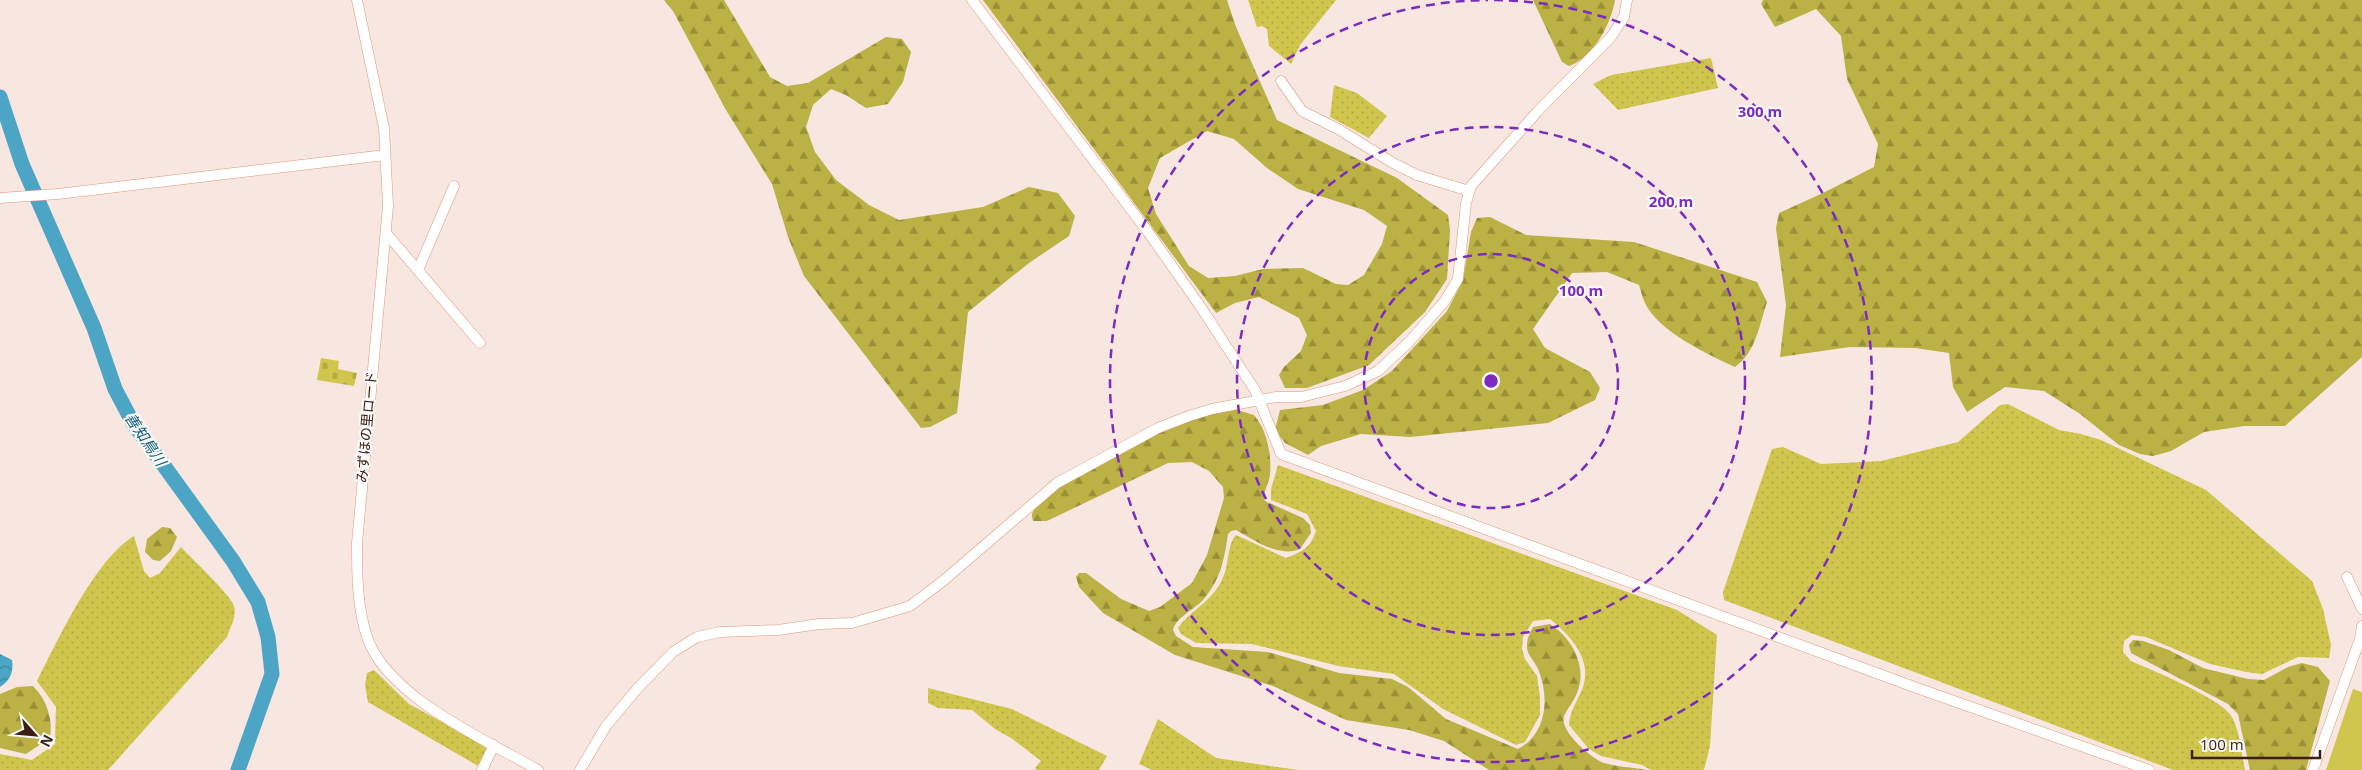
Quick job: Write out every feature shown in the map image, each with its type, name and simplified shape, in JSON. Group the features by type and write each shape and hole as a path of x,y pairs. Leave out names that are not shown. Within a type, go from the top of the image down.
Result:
{"street":[{"name":"みずほの里ロード","path":"356,0 384,128 388,206 356,543 356,585 363,618 368,638 394,678 418,699 538,770"},
{"path":"972,0 1148,232 1200,306 1260,400 1260,408 1281,454 2007,720 2150,770"},
{"path":"580,770 606,726 638,689 674,652 697,637 720,632 778,630 819,624 852,623 910,606 943,581 1057,483 1158,428 1212,409 1260,400 1301,397 1345,386 1378,371 1409,342 1444,302 1458,278 1466,203 1471,186 1538,111 1611,37 1624,17 1627,0"},
{"path":"1281,81 1302,111 1338,129 1393,163 1417,175 1469,191"},
{"path":"0,198 58,194 385,155"},
{"path":"418,270 454,186"},
{"path":"386,233 480,343"},
{"path":"2347,577 2362,609"},
{"path":"2312,770 2360,639 2362,626"},
{"path":"482,770 494,745"}],"green space":[{"path":"664,0 724,0 770,77 787,86 808,83 886,37 902,39 911,52 903,82 888,104 866,108 846,95 831,89 813,105 806,127 815,152 836,180 869,205 899,220 983,207 1029,187 1058,193 1075,216 1069,236 1029,263 968,312 957,413 930,427 921,428 804,276 788,237 772,184 726,110 673,11"},
{"path":"983,0 1227,0 1236,27 1277,120 1397,178 1448,215 1450,230 1447,279 1425,312 1369,365 1307,388 1285,388 1279,375 1284,367 1301,351 1307,335 1299,318 1259,297 1235,303 1216,313","holes":["1207,131 1234,139 1267,168 1298,189 1364,210 1387,226 1382,244 1364,275 1348,285 1336,284 1303,268 1263,269 1235,276 1208,278 1189,266 1156,214 1148,188 1160,158"]},
{"path":"1248,0 1336,0 1300,45 1291,64 1269,46 1267,29 1262,26 1257,27"},
{"path":"1533,0 1615,0 1610,19 1600,39 1586,56 1569,66 1562,62"},
{"path":"1763,0 2362,0 2362,357 2285,426 2244,426 2204,432 2171,451 2153,456 2140,454 2119,445 2080,414 2044,391 2005,387 1967,412 1953,387 1949,353 1915,348 1850,347 1780,357 1786,305 1776,228 1779,213 1874,167 1878,144 1847,79 1841,36 1816,9 1775,27 1761,4"},
{"path":"1711,58 1718,88 1618,110 1593,84 1611,75"},
{"path":"1334,85 1357,93 1387,116 1369,138 1330,117"},
{"path":"1490,217 1526,235 1634,242 1757,282 1767,302 1759,329 1748,354 1735,367 1684,341 1661,323 1651,313 1645,303 1639,285 1607,272 1572,273 1533,329 1545,348 1590,372 1600,388 1595,400 1548,423 1410,437 1361,434 1321,446 1308,455 1285,443 1275,430 1280,410 1323,405 1363,390 1392,371 1447,311 1463,280 1471,232 1477,218"},
{"path":"321,358 339,361 338,369 357,373 354,386 317,380"},
{"path":"2008,404 2059,430 2101,440 2206,490 2312,581 2323,609 2331,645 2329,658 2298,657 2262,674 2210,664 2146,637 2132,635 2124,641 2123,652 2131,661 2198,692 2223,707 2230,714 2238,733 2245,770 2173,770 1724,600 1723,592 1772,449 1783,447 1821,464 1881,461 1958,442 2000,405"},
{"path":"1234,409 1254,415 1265,435 1270,467 1264,495 1265,501 1303,518 1310,525 1311,533 1300,549 1284,551 1267,547 1236,530 1231,531 1228,534 1218,577 1203,600 1181,617 1175,625 1173,630 1176,636 1193,647 1268,652 1339,673 1392,679 1408,687 1446,719 1518,749 1535,734 1540,724 1545,703 1542,680 1537,666 1527,649 1529,636 1533,627 1550,624 1571,645 1576,654 1581,673 1576,696 1564,716 1566,729 1584,750 1598,760 1604,763 1646,770 1489,770 1444,741 1409,730 1346,720 1273,686 1175,655 1103,613 1079,587 1076,577 1079,573 1086,573 1121,599 1149,611 1160,607 1192,583 1207,555 1224,498 1223,487 1209,471 1192,462 1168,463 1047,521 1033,521 1033,511 1067,482 1115,454 1186,422"},
{"path":"1278,465 1677,610 1717,635 1710,746 1704,770 1651,770 1642,765 1601,756 1589,749 1569,725 1572,712 1585,681 1583,660 1573,642 1550,619 1533,621 1523,637 1522,649 1525,659 1537,676 1540,715 1525,742 1516,745 1443,709 1394,674 1338,666 1252,644 1196,643 1181,634 1178,628 1210,597 1220,583 1226,570 1231,544 1236,535 1286,558 1297,554 1309,545 1316,531 1307,514 1271,500 1271,489"},
{"path":"162,527 170,528 177,537 171,551 160,561 153,560 145,552 147,539"},
{"path":"134,536 144,571 150,578 160,573 181,547 218,585 231,600 235,610 227,637 108,770 0,770 0,754 32,760 55,744 56,707 37,681 67,623 92,581 119,547"},
{"path":"2133,640 2143,641 2169,650 2203,668 2248,679 2264,680 2288,667 2302,663 2318,667 2330,681 2306,770 2250,770 2238,714 2228,704 2131,653 2129,645"},
{"path":"374,670 409,704 488,747 478,766 368,702 365,685 367,673"},
{"path":"33,686 42,697 48,710 51,724 50,738 26,754 0,748 0,694 17,687"},
{"path":"928,688 1012,709 1107,756 1099,770 1037,770 1035,768 1041,761 1011,738 995,729 972,710 938,708 928,703"},
{"path":"2353,689 2362,692 2362,770 2326,770"},
{"path":"1158,719 1216,758 1298,770 1152,770 1139,764"}],"water":[{"path":"0,654 12,660 12,672 9,679 0,687"}],"waterway":[{"name":"善知鳥川","path":"0,97 22,164 94,328 115,389 133,423 233,561 258,602 268,637 272,674 238,770"}]}
